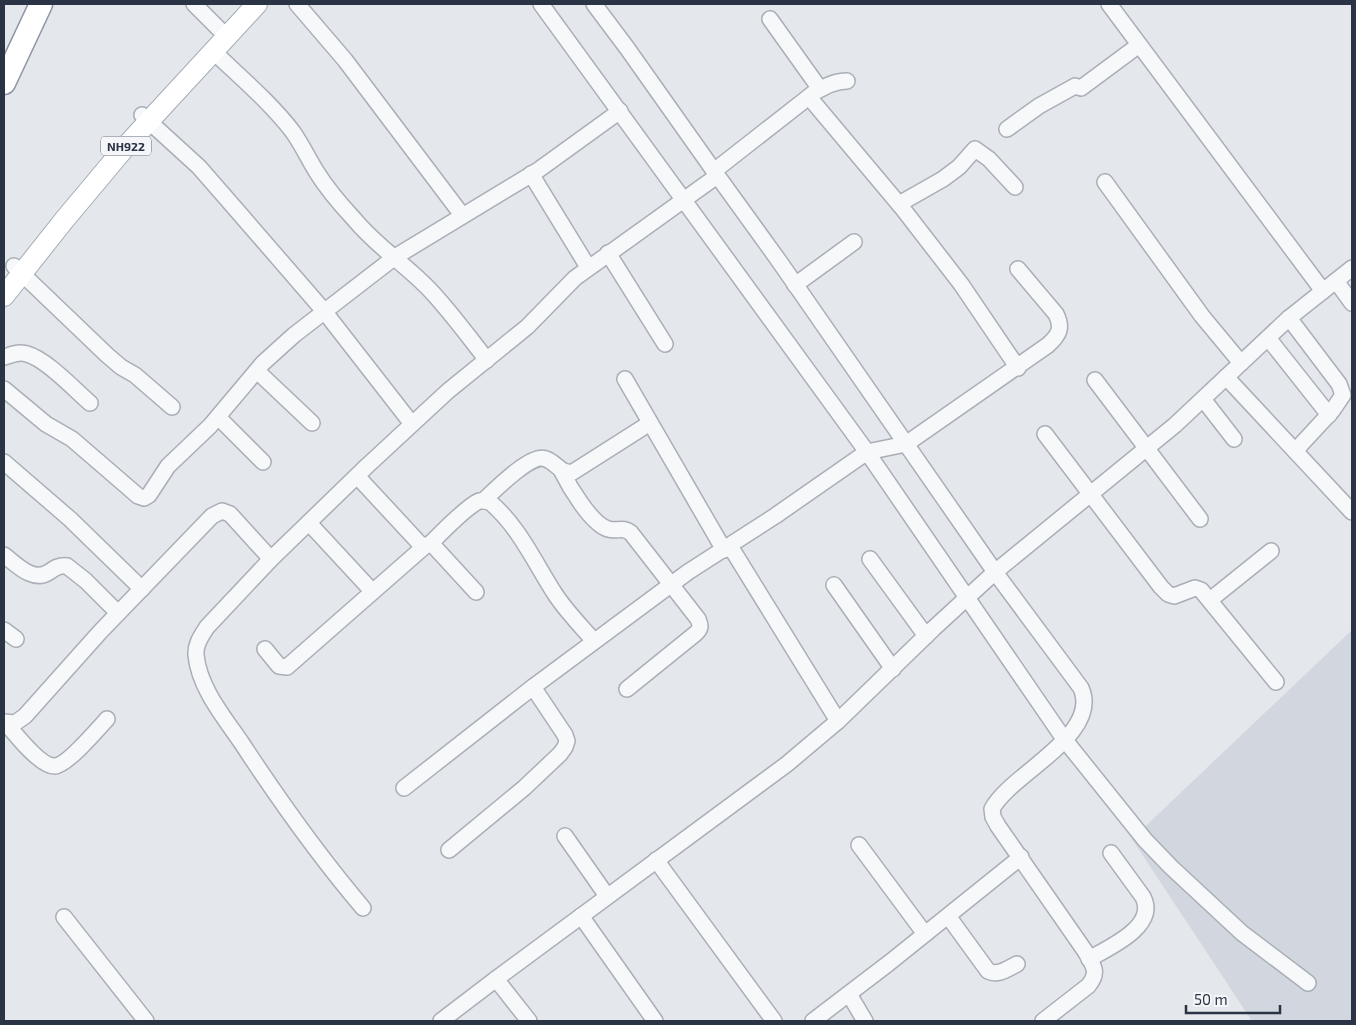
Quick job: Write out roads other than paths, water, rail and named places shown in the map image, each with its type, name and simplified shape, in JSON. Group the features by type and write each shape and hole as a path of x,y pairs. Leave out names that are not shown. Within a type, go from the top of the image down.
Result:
{"highway":[{"path":"4,53 28,4"},
{"path":"4,83 41,4"}],"main road":[{"path":"4,296 13,273 69,198 145,118 219,29 243,4"},
{"name":"NH922","path":"145,118 213,51 257,4"}],"street":[{"path":"194,4 219,29"},
{"path":"297,4 345,60 462,215"},
{"path":"541,4 867,452 1064,739 1146,840 1178,874 1242,933 1308,983"},
{"path":"594,4 796,284 906,444 1085,696 1082,715 1064,739 1002,796 992,809 993,817 998,826 1089,959 1095,973 1094,980 1076,997 1043,1021"},
{"path":"1109,4 1323,291"},
{"path":"770,19 814,93 962,284 1018,368"},
{"path":"1007,129 1039,106 1075,86 1081,88 1139,45"},
{"path":"213,51 275,112 301,143 317,173 330,192 372,240 395,257 440,302 487,360"},
{"path":"363,908 314,847 217,707 204,684 198,668 195,652 199,639 270,559 412,424 448,391 527,327 562,290 588,267 683,200 814,93 839,81 848,81"},
{"path":"4,389 46,424 72,439 144,498 149,495 168,466 218,417 257,371 294,335 324,310 395,257 531,174 620,112"},
{"path":"145,118 199,168 324,310 412,424"},
{"path":"899,204 959,168 975,150 995,165 1015,187"},
{"path":"531,174 588,267"},
{"path":"1105,182 1202,316 1241,363"},
{"path":"796,284 854,242"},
{"path":"608,254 665,344"},
{"path":"441,1021 496,978 787,764 838,721 996,572 1175,425 1289,318 1352,268"},
{"path":"404,788 533,687 672,584 867,452 906,444 1018,368 1048,345 1056,338 1060,330 1060,322 1056,314 1018,269"},
{"path":"13,273 121,367 135,376 172,407"},
{"path":"1336,281 1352,303"},
{"path":"1289,318 1344,395 1340,402 1295,451"},
{"path":"1268,338 1329,414"},
{"path":"4,357 17,353 26,353 33,356 54,371 90,403"},
{"path":"257,371 312,423"},
{"path":"1226,377 1352,512"},
{"path":"625,379 727,548 838,721"},
{"path":"1095,380 1200,519"},
{"path":"1203,398 1234,439"},
{"path":"218,417 263,462"},
{"path":"266,649 279,666 287,667 465,511 483,501 524,466 540,457 547,459 567,473 581,468 650,423"},
{"path":"1045,434 1168,594 1174,596 1195,588 1200,590 1276,682"},
{"path":"4,462 84,532 142,589"},
{"path":"561,470 578,499 592,517 608,529 627,529 637,540 701,625 700,630 626,689"},
{"path":"357,476 418,542 428,545 476,592"},
{"path":"483,501 487,501 496,508 511,526 536,561 556,595 594,641"},
{"path":"5,723 15,723 25,716 118,613 212,516 226,511 270,559"},
{"path":"309,523 372,592"},
{"path":"1210,600 1271,551"},
{"path":"4,555 32,575 38,577 44,576 56,567 67,566 86,581 118,613"},
{"path":"870,560 926,636"},
{"path":"834,585 893,669"},
{"path":"4,630 16,639"},
{"path":"449,850 545,769 565,747 567,741 565,735 533,687"},
{"path":"5,723 36,755 47,764 56,766 64,763 72,756 107,719"},
{"path":"565,836 608,896"},
{"path":"859,845 926,934"},
{"path":"1089,959 1109,948 1138,927 1145,919 1147,911 1147,904 1143,897 1111,853"},
{"path":"813,1021 926,934 1020,858"},
{"path":"656,860 774,1021"},
{"path":"581,916 656,1021"},
{"path":"948,916 988,971 994,974 999,973 1017,964"},
{"path":"64,917 144,1021"},
{"path":"496,978 529,1021"},
{"path":"849,994 865,1021"}]}
